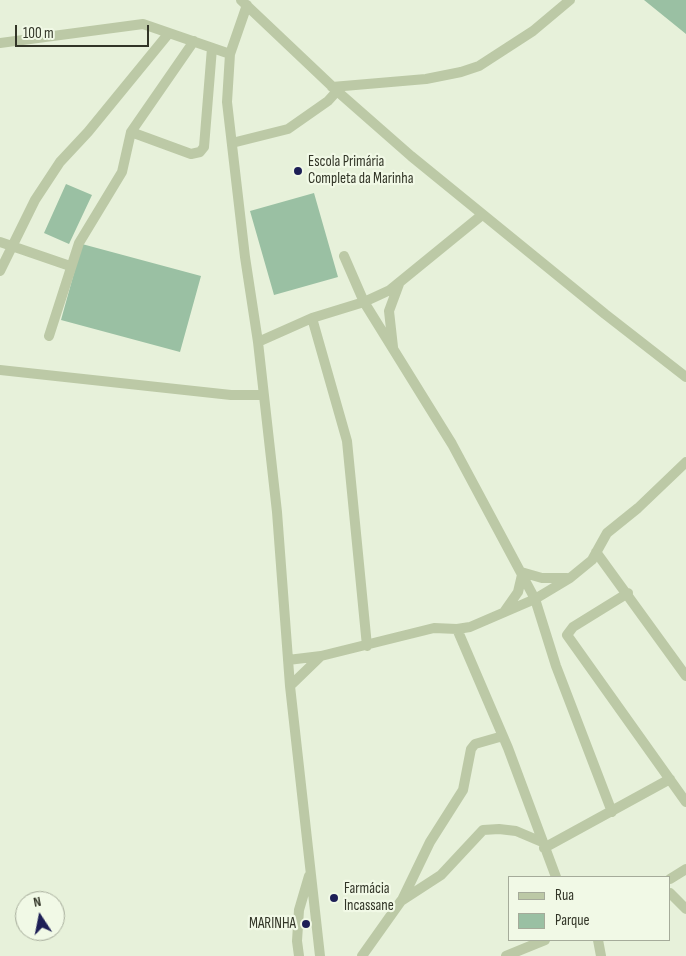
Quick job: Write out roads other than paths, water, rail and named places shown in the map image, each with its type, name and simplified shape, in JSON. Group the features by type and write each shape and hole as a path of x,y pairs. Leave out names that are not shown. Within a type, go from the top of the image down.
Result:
{"street":[{"path":"334,89 426,79 461,72 479,66 533,31 570,0"},
{"path":"320,956 290,686 276,512 264,395 226,102 230,54 244,2 334,89 482,214 686,377"},
{"path":"0,43 143,24 230,54"},
{"path":"0,271 34,200 60,162 88,132 169,33"},
{"path":"49,336 58,312 70,266 79,243 122,172 131,132 194,41"},
{"path":"131,132 191,154 200,152 204,147 212,48"},
{"path":"232,143 288,129 328,101 334,89"},
{"path":"258,342 312,318 364,302 390,290 482,214"},
{"path":"0,242 70,266"},
{"path":"344,256 364,302 452,444 535,599 556,666 612,812"},
{"path":"393,350 389,311 399,283"},
{"path":"312,318 347,440 367,646"},
{"path":"0,370 231,395 264,395"},
{"path":"288,660 321,656 367,646 434,628 457,629 480,625 535,599 570,578 592,560 607,533 638,508 686,462"},
{"path":"596,552 628,593 686,676"},
{"path":"522,573 542,578 570,578"},
{"path":"499,616 512,602 522,573"},
{"path":"628,593 573,627 567,635 686,802"},
{"path":"457,629 503,736 556,876"},
{"path":"290,686 321,656"},
{"path":"362,956 402,901 430,842 463,790 471,749 475,744 503,736"},
{"path":"543,845 612,812 670,779"},
{"path":"402,901 441,875 483,830 516,831 543,845"},
{"path":"671,878 686,869"},
{"path":"298,956 299,910 310,873"},
{"path":"671,893 686,909"},
{"path":"506,956 543,941"},
{"path":"598,941 601,956"}],"place":[{"name":"Escola Primária Completa da Marinha","path":"298,171"},
{"name":"Farmácia Incassane","path":"334,898"},
{"name":"MARINHA","path":"306,924"}]}
